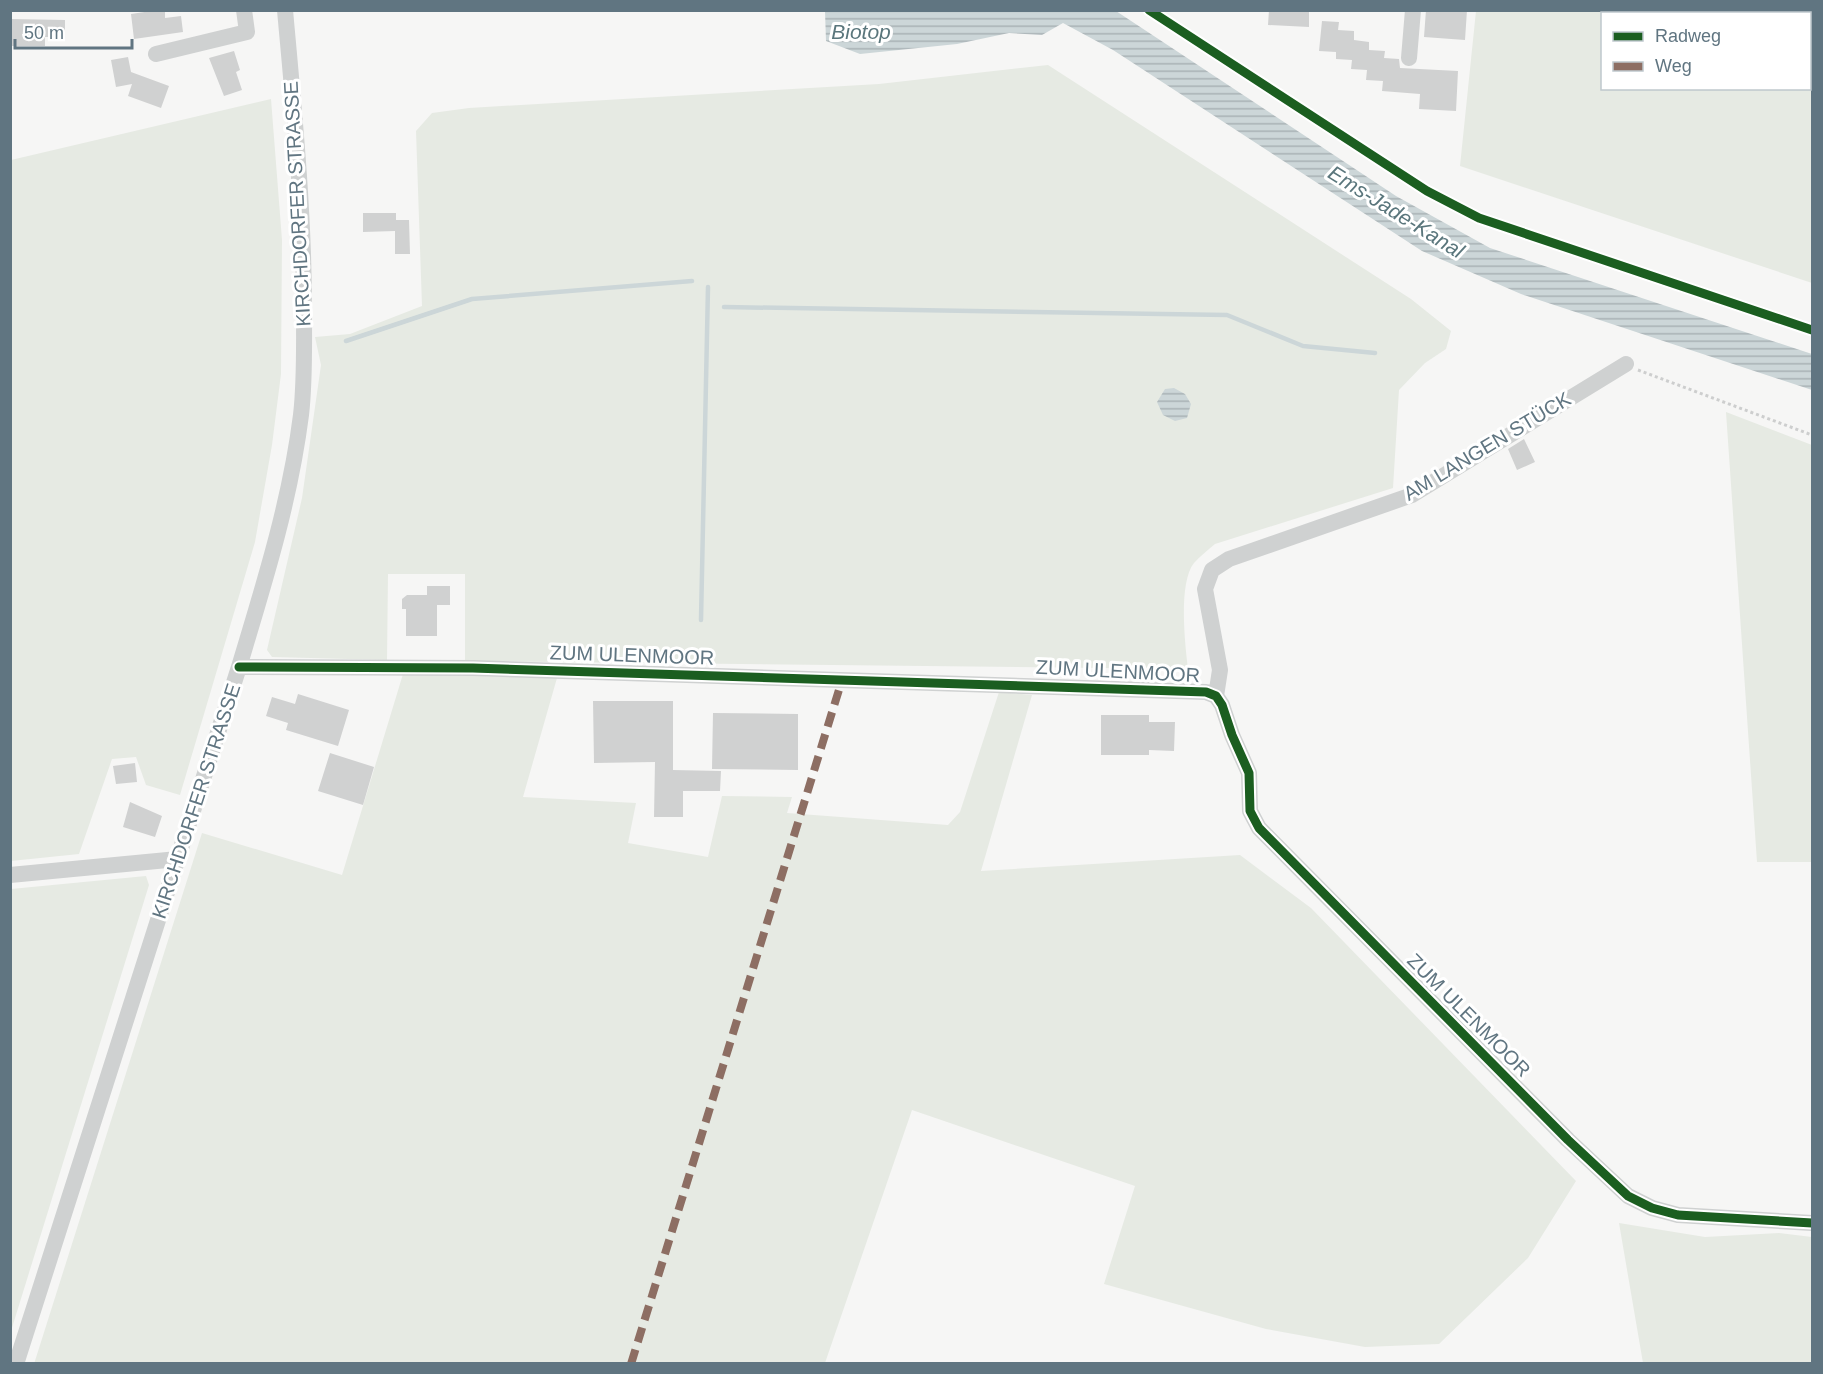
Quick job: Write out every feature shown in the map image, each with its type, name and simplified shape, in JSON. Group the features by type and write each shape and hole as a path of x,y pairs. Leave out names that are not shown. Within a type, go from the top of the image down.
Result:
{"street":[{"path":"156,54 247,32 244,10"},
{"name":"KIRCHDORFER STRASSE","path":"16,1364 239,667 273,557 290,485 301,414 304,356 302,202 285,10"},
{"path":"1409,58 1413,10"},
{"name":"AM LANGEN STÜCK","path":"1216,696 1220,670 1205,589 1212,570 1229,558 1412,495 1626,364"},
{"name":"ZUM ULENMOOR","path":"239,667 473,668 694,674 1189,689 1216,696 1222,705 1249,773 1250,811 1259,828 1568,1140 1628,1196 1652,1208 1678,1215 1812,1223"},
{"path":"10,875 178,859"}],"path":[{"path":"1626,364 1812,435"}],"shaded area":[{"path":"1476,11 1812,11 1812,283 1460,166"},
{"path":"1048,65 1411,299 1451,331 1446,349 1425,363 1399,390 1393,488 1215,544 1194,563 1189,572 1184,599 1188,669 465,661 465,574 388,574 387,660 272,657 267,650 302,498 321,365 315,337 350,334 422,306 416,131 432,113 469,108 879,84"},
{"path":"271,99 282,240 281,374 272,445 255,542 180,795 146,785 136,757 112,759 79,854 11,861 11,160"},
{"path":"1726,412 1812,445 1812,862 1757,862"},
{"path":"403,674 557,678 523,797 636,803 628,843 708,857 722,796 792,797 787,813 948,825 960,812 999,692 1032,695 981,871 1240,855 1311,908 1576,1181 1528,1258 1439,1344 1365,1347 1266,1329 1104,1284 1135,1186 912,1110 825,1363 34,1364 202,833 342,875"},
{"path":"146,876 149,885 11,1331 11,889"},
{"path":"1619,1223 1705,1237 1779,1233 1812,1237 1812,1363 1643,1363"}],"water":[{"path":"825,11 1116,11 1396,196 1490,248 1812,354 1812,390 1521,294 1422,251 1113,50 1063,23 1042,35 1009,33 957,44 860,54 826,41"},
{"path":"1174,388 1185,394 1191,404 1187,418 1175,421 1163,415 1157,402 1165,389"}],"building":[{"path":"165,10 165,18 181,16 183,32 134,39 131,14"},
{"path":"1269,10 1309,10 1309,27 1268,25"},
{"path":"1426,10 1467,10 1465,40 1424,37"},
{"path":"12,19 65,20 65,37 45,37 45,46 12,46"},
{"path":"1322,21 1339,22 1338,30 1354,31 1354,40 1369,42 1369,50 1385,51 1384,58 1399,59 1400,68 1458,71 1456,111 1419,109 1420,94 1382,91 1383,81 1366,80 1367,70 1351,69 1352,60 1336,59 1336,52 1319,51"},
{"path":"234,51 240,70 236,72 242,90 224,96 209,58"},
{"path":"128,57 131,72 169,86 161,108 128,96 132,84 116,87 111,60"},
{"path":"363,213 396,213 396,220 409,220 410,254 395,254 395,231 363,232"},
{"path":"1524,439 1535,462 1517,470 1508,449"},
{"path":"427,586 450,586 450,605 437,605 437,636 406,636 406,609 402,609 402,599 407,595 427,595"},
{"path":"298,694 349,710 338,746 286,730 288,723 266,716 272,697 295,704"},
{"path":"593,701 673,701 673,770 721,771 720,791 683,791 683,817 654,817 655,762 594,763"},
{"path":"713,713 798,714 798,770 712,769"},
{"path":"1101,715 1149,715 1149,722 1175,722 1174,751 1149,750 1149,755 1101,755"},
{"path":"330,753 374,767 363,805 318,791"},
{"path":"135,763 137,782 116,784 113,766"},
{"path":"130,802 162,816 155,837 123,827"}],"waterway":[{"path":"346,341 472,299 692,281"},
{"path":"701,620 708,287"},
{"path":"724,307 1227,315 1303,346 1375,353"}],"marked path":[{"path":"631,1364 842,680"}],"cycle path":[{"path":"1149,10 1427,191 1479,218 1812,330"},
{"path":"239,667 473,668 1206,692 1216,696 1222,705 1249,773 1250,811 1259,828 1568,1140 1628,1196 1652,1208 1678,1215 1812,1223"}],"water label":[{"name":"Biotop","path":"861,32"},
{"name":"Ems-Jade-Kanal","path":"1396,212"}]}
